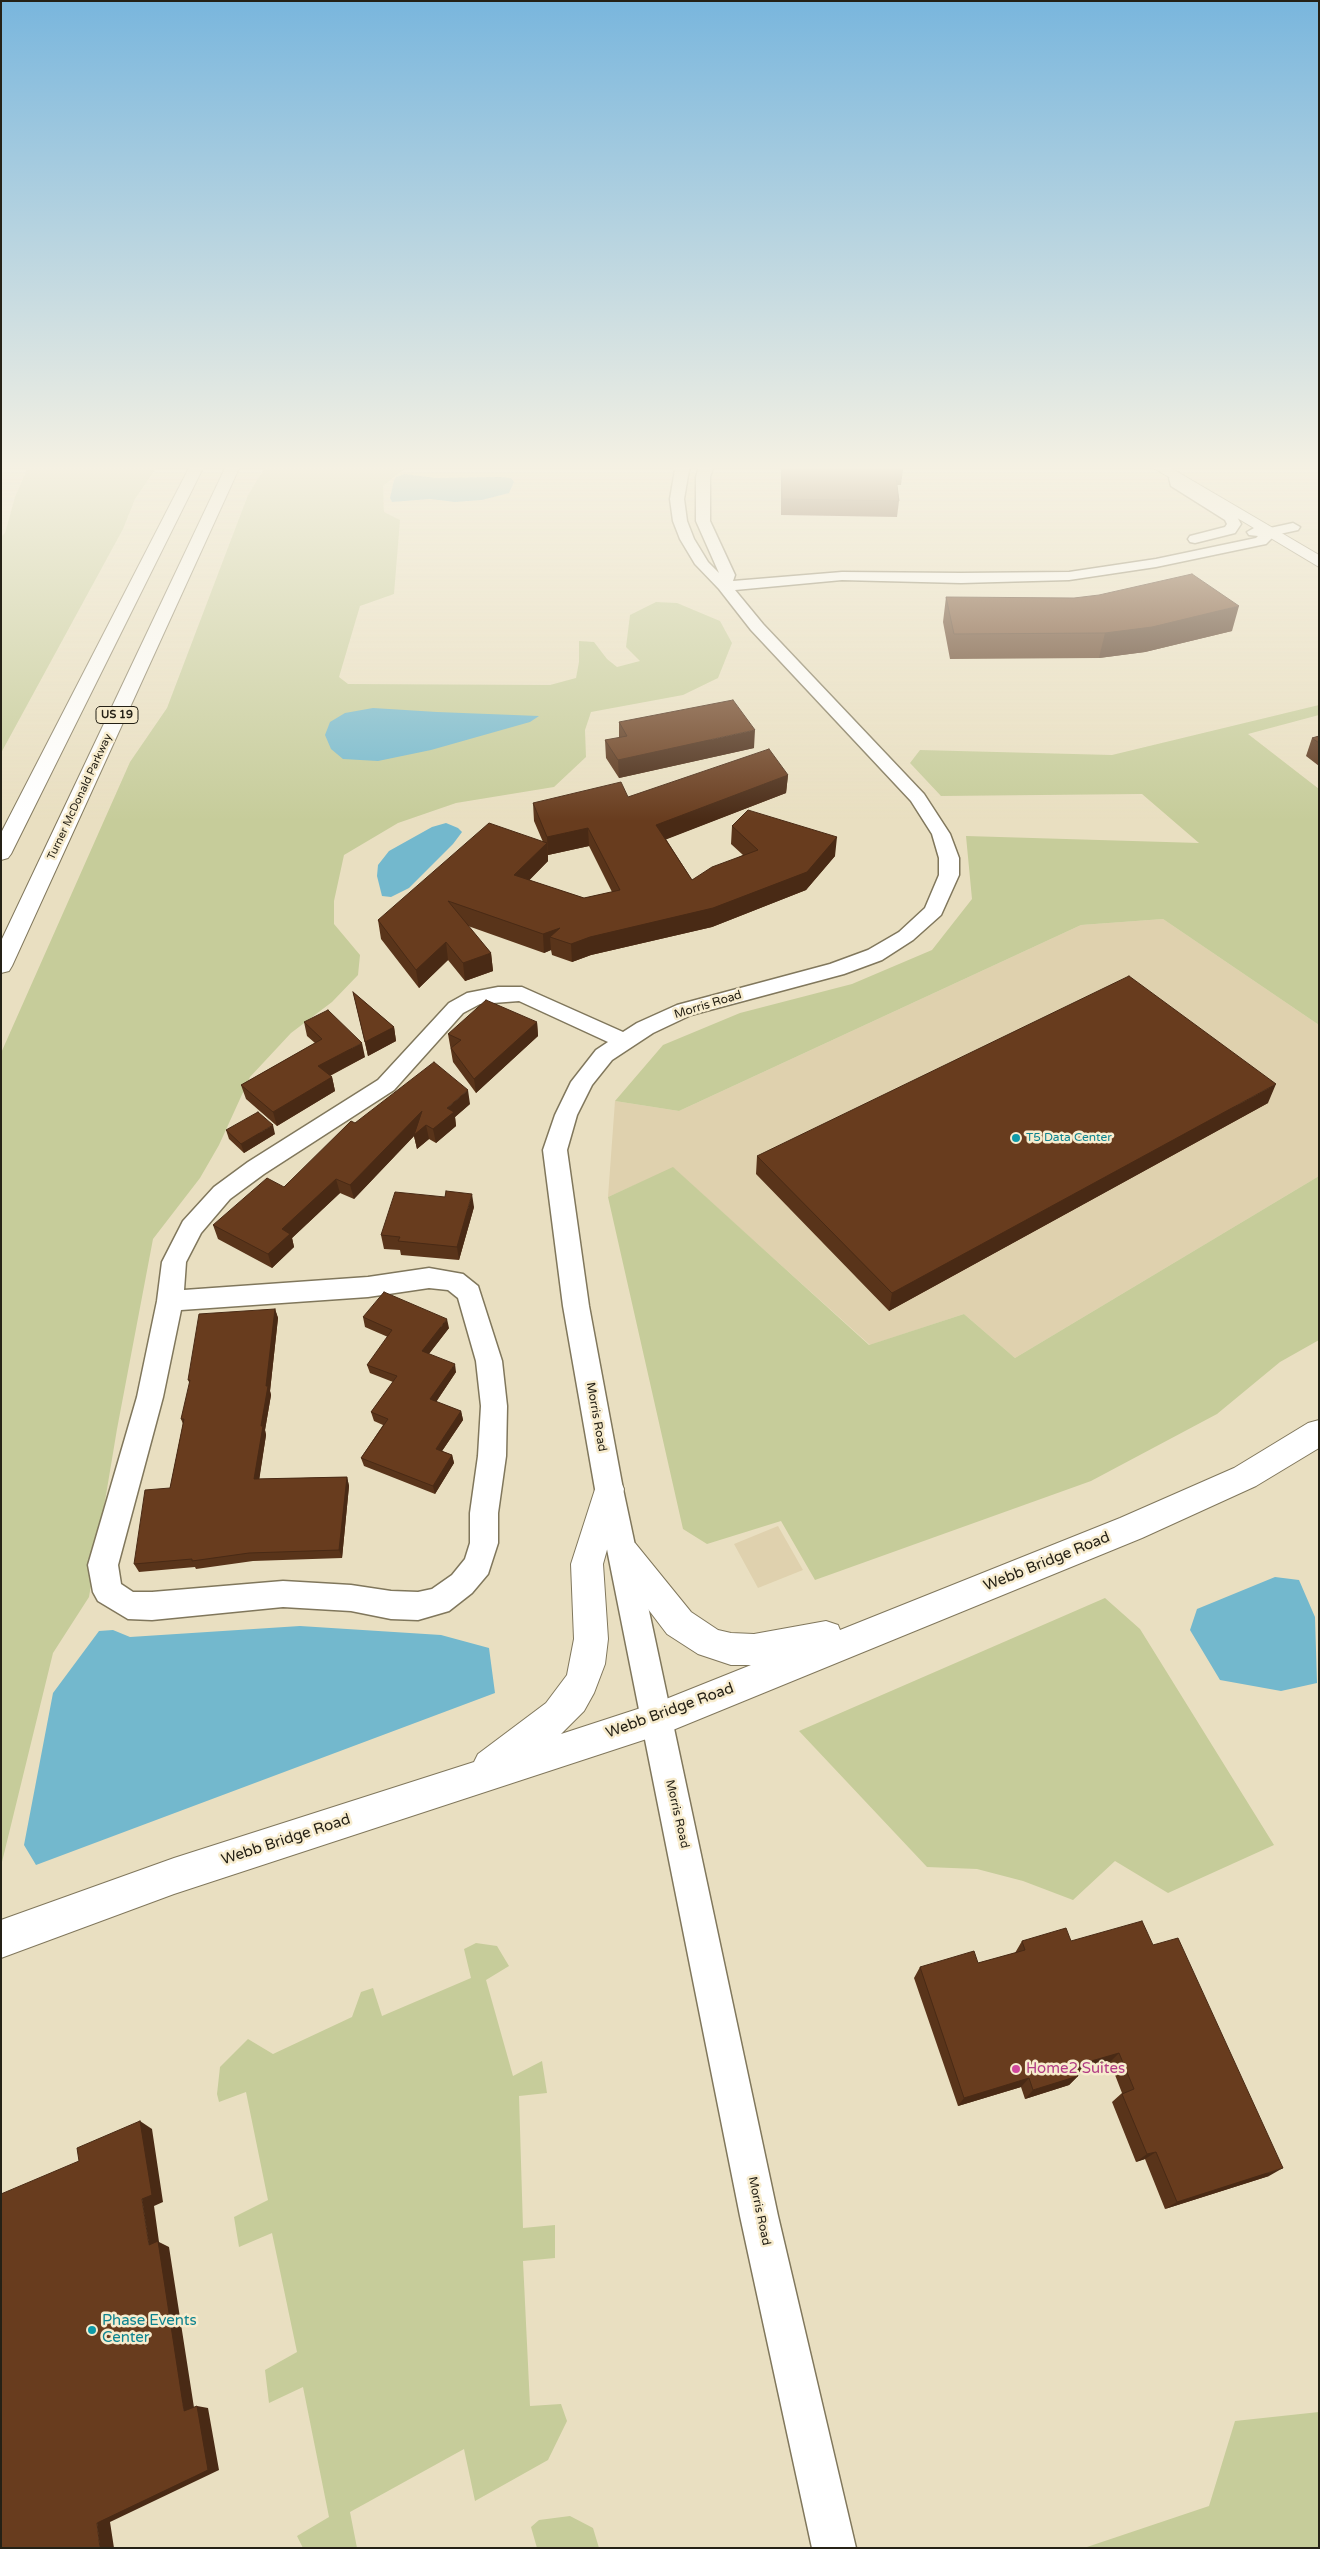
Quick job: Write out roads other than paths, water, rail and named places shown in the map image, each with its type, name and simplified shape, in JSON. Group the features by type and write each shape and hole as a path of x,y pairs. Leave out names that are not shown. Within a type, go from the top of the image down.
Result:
{"main road":[{"name":"US 19","path":"1,854 138,583"},
{"name":"Turner McDonald Parkway","path":"1,966 179,583"},
{"name":"Webb Bridge Road","path":"1,1939 174,1876 656,1720 1131,1528 1245,1477 1319,1432"},
{"path":"474,1779 558,1715 572,1699 582,1682 588,1664 591,1639 587,1564 608,1489"},
{"path":"624,1553 678,1623 710,1643 731,1649 754,1650 778,1647 904,1619"}],"street":[{"name":"Morris Road","path":"719,583 757,627 924,806 942,834 949,858 949,875 934,911 906,936 875,955 837,969 684,1010 645,1028 604,1055 582,1082 566,1115 555,1150 576,1306 608,1489 624,1553 656,1720 686,1857 759,2216 834,2548"},
{"path":"170,1301 368,1287 430,1278 454,1281 463,1286 469,1293 479,1320 489,1361 494,1406 492,1456 484,1513 484,1543 478,1565 462,1584 438,1601 418,1606 391,1605 351,1598 283,1594 152,1606 128,1605 108,1592 103,1565 150,1397 170,1301 174,1262 192,1227 222,1194 256,1168 386,1085 456,1008 474,998 498,994 522,994 626,1042"}],"water":[{"path":"373,708 539,716 530,722 431,750 378,761 343,759 331,749 325,735 330,722 345,713"},
{"path":"446,823 458,828 462,832 453,844 409,888 391,897 382,896 377,876 378,865 389,851 432,827"},
{"path":"1275,1577 1299,1580 1315,1617 1317,1683 1281,1691 1220,1680 1190,1630 1197,1609"},
{"path":"300,1626 441,1635 489,1648 495,1693 36,1865 24,1845 53,1693 99,1631 113,1630 130,1637"}],"place":[{"name":"T5 Data Center","path":"1016,1138"},
{"name":"Home2 Suites","path":"1016,2069"},
{"name":"Phase Events Center","path":"92,2330"}]}
